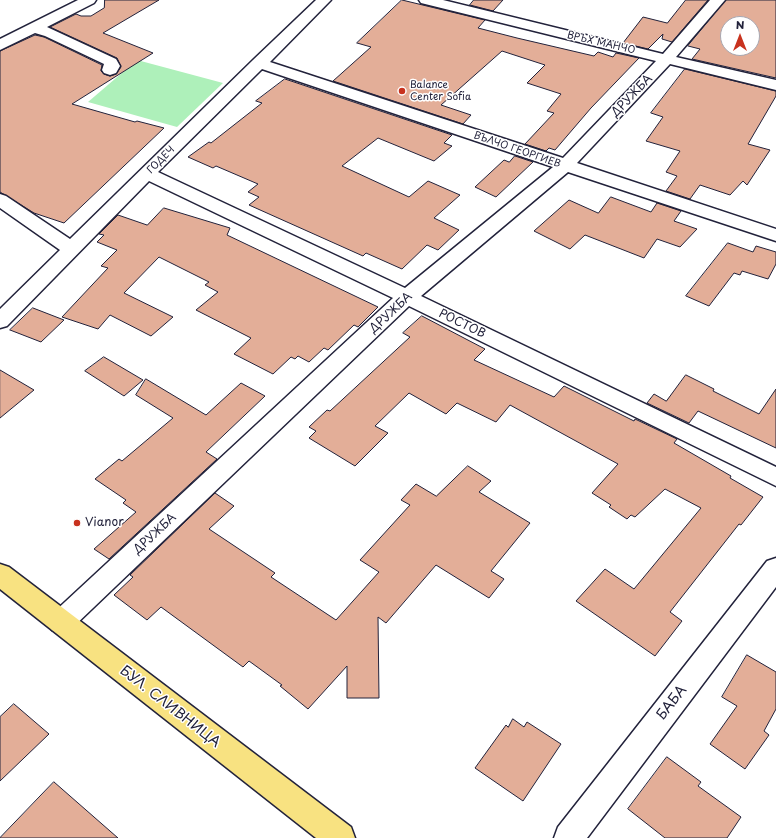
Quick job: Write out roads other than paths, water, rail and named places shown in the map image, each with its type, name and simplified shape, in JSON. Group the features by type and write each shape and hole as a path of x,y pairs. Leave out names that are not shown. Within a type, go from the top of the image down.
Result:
{"main road":[{"name":"БУЛ. СЛИВНИЦА","path":"0,575 340,838"}],"street":[{"path":"0,45 89,0"},
{"name":"ГОДЕЧ","path":"0,321 258,63 324,0"},
{"name":"ВРЪХ МАНЧО","path":"426,0 776,85"},
{"name":"ДРУЖБА","path":"61,622 407,298 565,166 667,58 718,0"},
{"path":"34,28 50,33 111,62 112,66 110,70"},
{"name":"ВЪЛЧО ГЕОРГИЕВ","path":"258,63 776,235"},
{"name":"РОСТОВ","path":"147,174 776,477"},
{"path":"0,200 72,249"},
{"name":"БАБА","path":"568,838 776,568"}],"place":[{"name":"Balance Center Sofia","path":"402,91"},
{"name":"Vianor","path":"77,523"}]}
